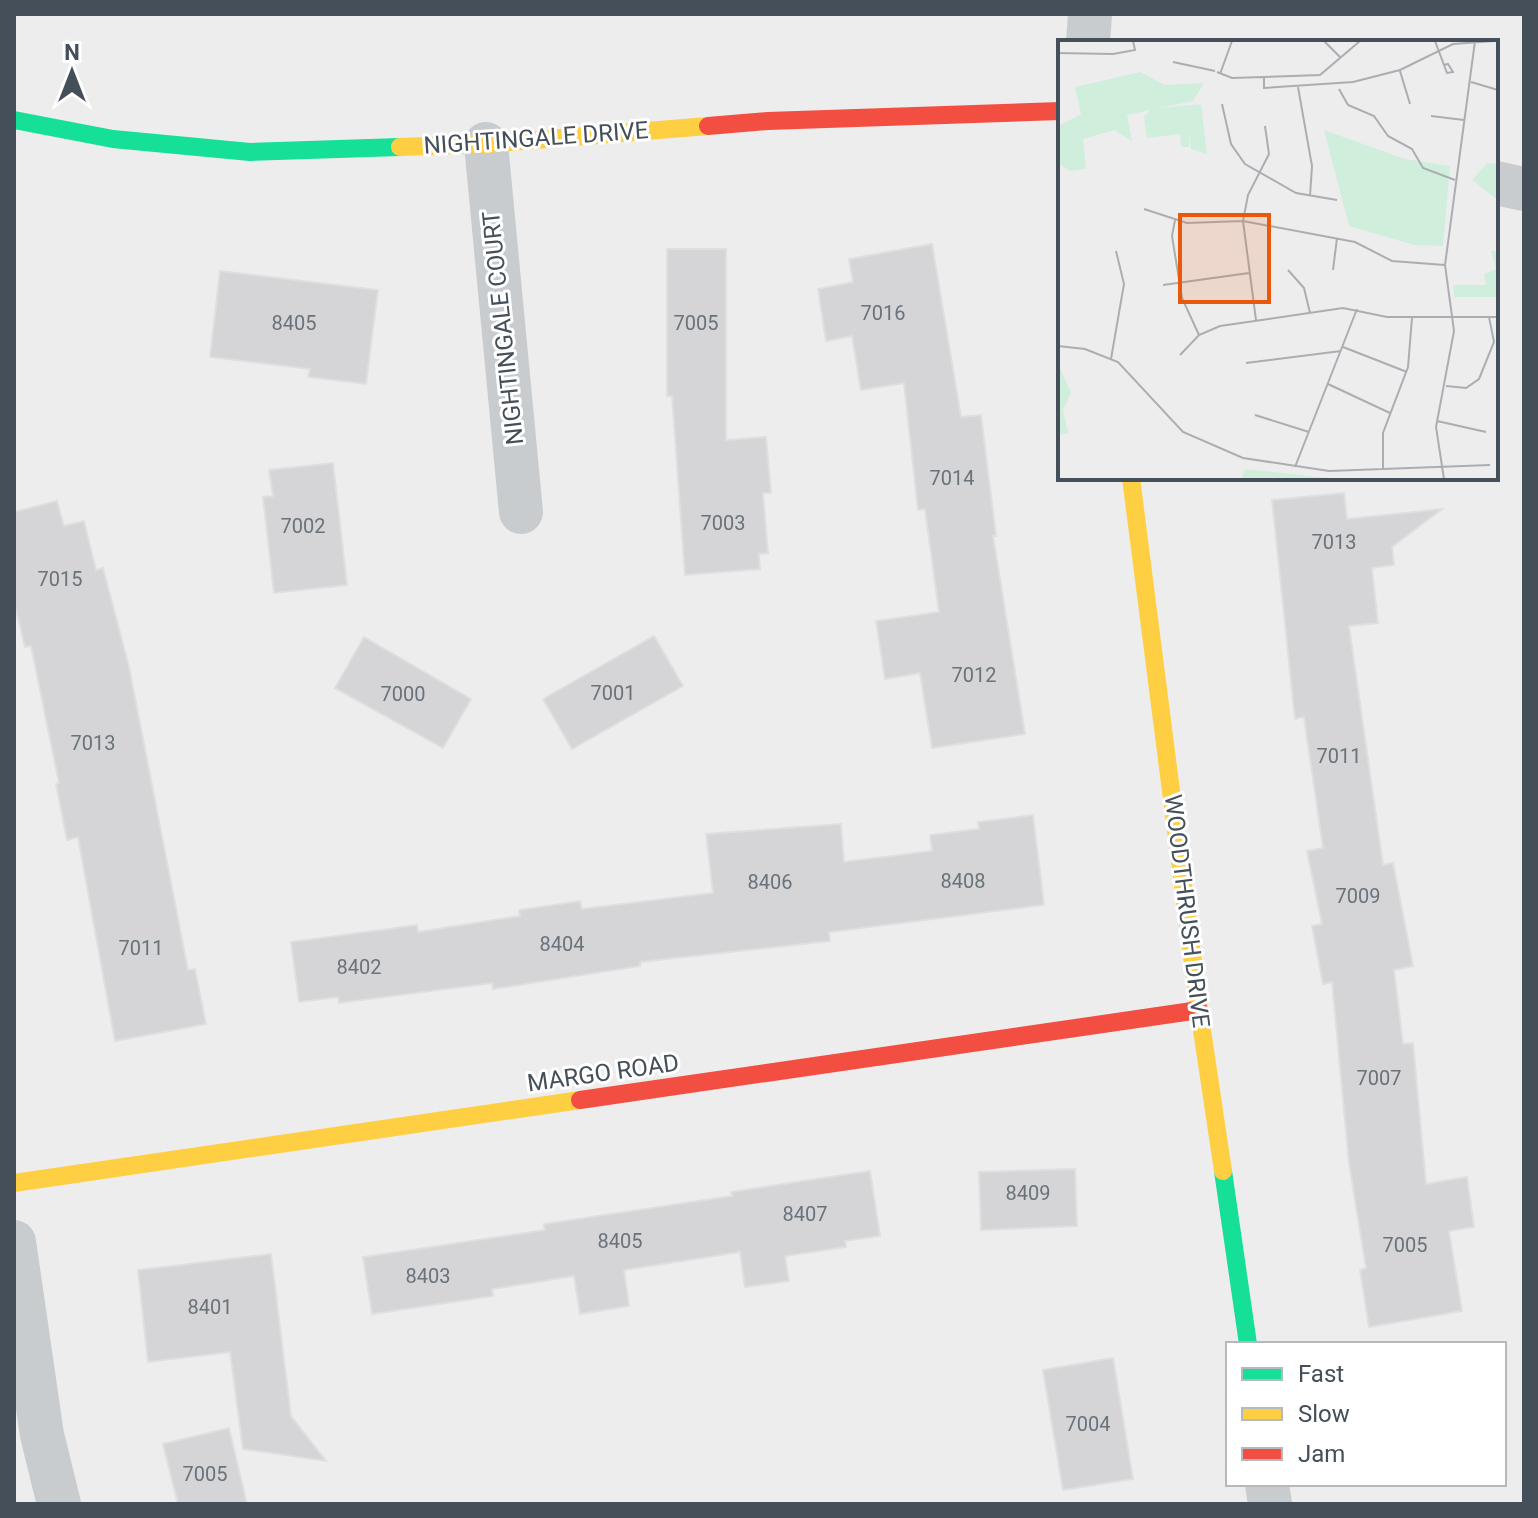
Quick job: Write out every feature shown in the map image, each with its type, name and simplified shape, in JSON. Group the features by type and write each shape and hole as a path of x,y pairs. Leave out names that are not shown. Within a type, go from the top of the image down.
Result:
{"street":[{"path":"1088,40 1090,14"},
{"name":"NIGHTINGALE DRIVE","path":"14,120 113,139 250,152 486,144 768,121 1058,111"},
{"name":"NIGHTINGALE COURT","path":"486,144 521,512"},
{"path":"1498,183 1524,189"},
{"name":"WOODTHRUSH DRIVE","path":"1131,480 1199,1010 1248,1342"},
{"name":"MARGO ROAD","path":"14,1183 1199,1010"},
{"path":"14,1242 42,1435 59,1504"}],"building":[{"path":"932,244 961,417 981,415 996,536 993,536 1025,734 932,748 920,673 885,679 876,621 939,612 925,509 918,510 904,383 861,390 852,336 826,341 818,289 853,282 849,259"},
{"path":"667,249 726,249 726,440 766,437 771,493 763,493 768,553 759,554 760,569 685,575 672,396 667,396"},
{"path":"220,271 378,290 366,384 308,377 310,369 210,357"},
{"path":"333,463 347,585 274,593 263,497 273,496 269,470"},
{"path":"1344,493 1347,519 1442,509 1392,547 1394,565 1372,568 1378,623 1349,626 1383,865 1393,863 1413,966 1394,970 1403,1044 1413,1043 1426,1184 1467,1177 1474,1227 1449,1231 1462,1311 1369,1327 1360,1270 1366,1268 1349,1163 1332,982 1323,984 1312,926 1322,924 1307,851 1323,848 1304,717 1295,719 1272,500"},
{"path":"57,501 64,526 84,521 96,570 103,568 129,667 188,970 195,969 206,1024 115,1041 78,837 67,840 56,784 59,783 31,646 25,647 14,602 14,512"},
{"path":"654,636 683,686 572,749 543,699"},
{"path":"364,637 471,699 443,748 335,688"},
{"path":"1033,815 1044,905 829,932 830,941 640,962 640,966 493,989 492,983 339,1003 338,997 299,1002 291,942 417,925 418,932 520,916 519,910 580,901 582,909 713,893 706,834 841,824 844,862 932,851 930,835 979,829 978,822"},
{"path":"1075,1169 1077,1226 981,1230 979,1172"},
{"path":"870,1171 880,1236 845,1241 846,1247 785,1256 789,1281 745,1287 740,1252 624,1270 629,1306 580,1314 574,1276 492,1289 493,1296 372,1314 363,1257 545,1230 544,1224 732,1196 731,1192"},
{"path":"271,1254 291,1416 326,1461 243,1449 230,1352 148,1362 138,1270"},
{"path":"1113,1358 1133,1479 1063,1490 1043,1370"},
{"path":"229,1428 247,1504 178,1504 163,1444"}],"traffic: fast":[{"path":"14,120 113,139 250,152 400,147"},
{"path":"1223,1171 1248,1342"}],"traffic: slow":[{"path":"400,147 486,144 708,126"},
{"path":"1131,480 1199,1010 1223,1171"},
{"path":"14,1183 580,1100"}],"traffic: jam":[{"path":"708,126 768,121 1058,111"},
{"path":"580,1100 1199,1010"}]}
